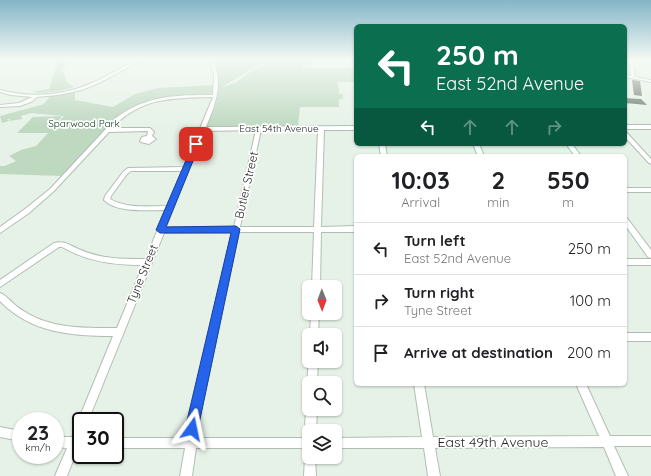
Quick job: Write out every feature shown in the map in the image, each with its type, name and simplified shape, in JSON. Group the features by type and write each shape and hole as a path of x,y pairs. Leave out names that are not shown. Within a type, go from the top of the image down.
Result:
{"street":[{"path":"0,91 19,95 37,95 79,89 96,82"},
{"name":"Tyne Street","path":"87,412 118,332 203,128 215,96 216,82"},
{"path":"0,106 24,104 37,95"},
{"path":"0,230 27,211 52,190 123,115 145,103 170,98 215,96"},
{"path":"627,127 651,127"},
{"name":"East 54th Avenue","path":"203,128 354,128"},
{"name":"Butler Street","path":"186,476 190,456 192,429 260,128"},
{"path":"316,280 321,128"},
{"path":"108,130 148,129 151,132 149,137"},
{"path":"627,136 651,162"},
{"path":"169,208 125,206 111,202 108,200 108,196 125,173 130,169 186,169"},
{"path":"627,190 651,190"},
{"path":"627,223 651,255"},
{"path":"160,230 354,229"},
{"path":"0,284 57,245 63,244 78,253 93,258 124,262 147,262"},
{"path":"627,262 651,262"},
{"path":"0,296 8,306 32,320 49,327 76,331 118,332"},
{"path":"627,337 651,337"},
{"path":"419,386 434,476"},
{"path":"582,386 622,476"},
{"path":"0,432 12,434"},
{"name":"East 49th Avenue","path":"342,443 651,441"},
{"path":"124,443 302,443"},
{"path":"61,476 72,454"},
{"path":"310,464 310,476"}],"green space":[{"path":"51,82 67,82 74,87 53,92 32,92 49,89"},
{"path":"219,82 230,82 222,87 236,82 338,82 339,94 343,94 343,99 339,99 339,107 300,107 298,126 208,126 207,125 217,101"},
{"name":"Sparwood Park","path":"214,85 211,94 165,97 148,101 133,108 96,138 63,176 0,174 0,166 5,166 16,161 9,156 21,150 36,146 64,116 31,113 21,116 22,119 10,121 10,119 7,119 9,121 2,123 0,116 44,104 50,96 75,92 75,100 113,107 135,94 158,88"},
{"path":"62,116 49,133 17,133 33,117"}],"building":[{"path":"632,82 640,82 642,96 634,95"},
{"path":"627,98 641,99 647,105 627,103"}],"route":[{"path":"192,429 236,229 160,230 196,144"}]}
